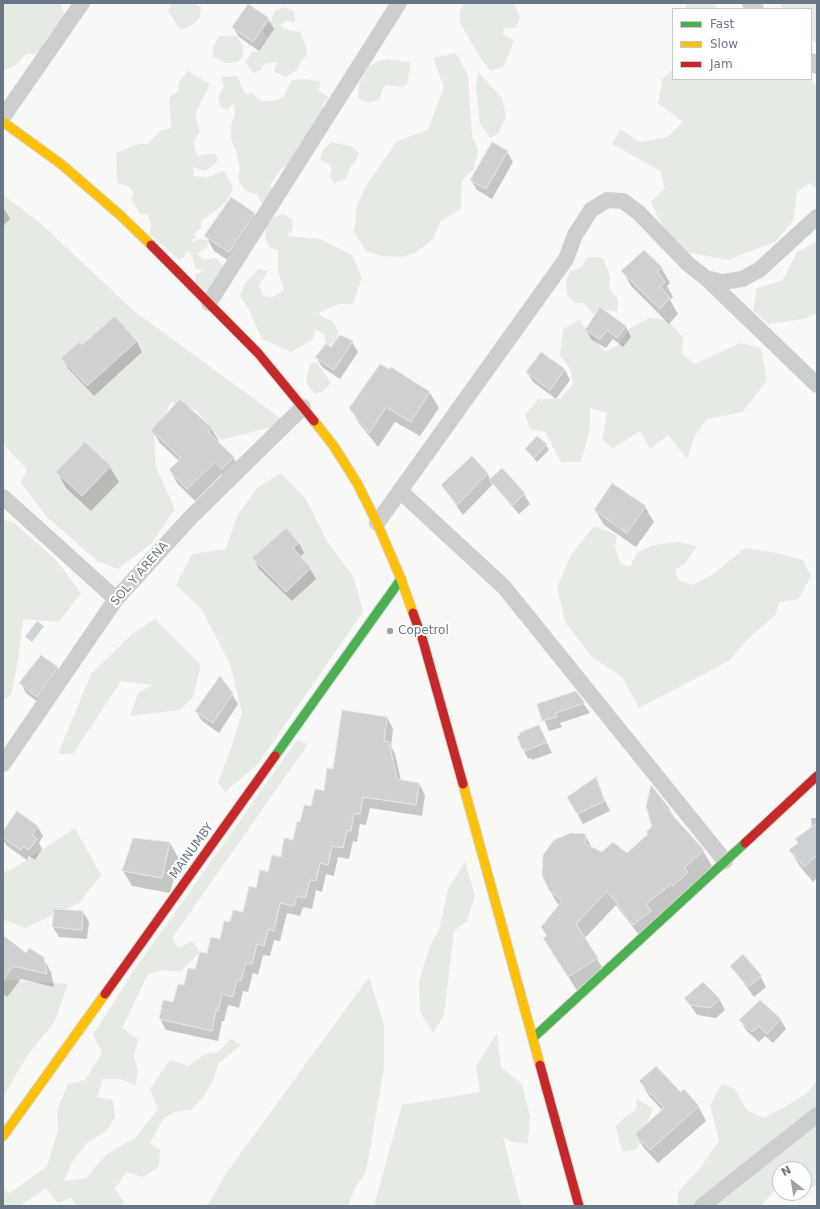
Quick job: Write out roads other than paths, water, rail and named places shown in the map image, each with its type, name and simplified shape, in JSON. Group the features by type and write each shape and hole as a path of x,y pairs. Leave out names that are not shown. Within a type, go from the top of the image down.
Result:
{"main road":[{"path":"3,122 61,164 149,242 209,302 258,353 303,407 333,445 357,483 377,523 401,579 431,670 534,1038 579,1206"},
{"name":"MAINUMBY","path":"3,1136 401,579"},
{"path":"534,1038 817,776"}],"street":[{"path":"3,117 82,3"},
{"path":"209,302 396,4"},
{"path":"377,523 566,259 575,235 591,210 607,200 624,201 639,213 683,259 706,278 817,384"},
{"path":"706,278 723,282 742,279 759,270 817,217"},
{"name":"SOL Y ARENA","path":"3,764 116,599 190,518 303,407"},
{"path":"400,491 504,587 725,861"},
{"path":"3,497 116,599"},
{"path":"702,1206 817,1115"}],"place":[{"name":"Copetrol","path":"390,631"}]}
